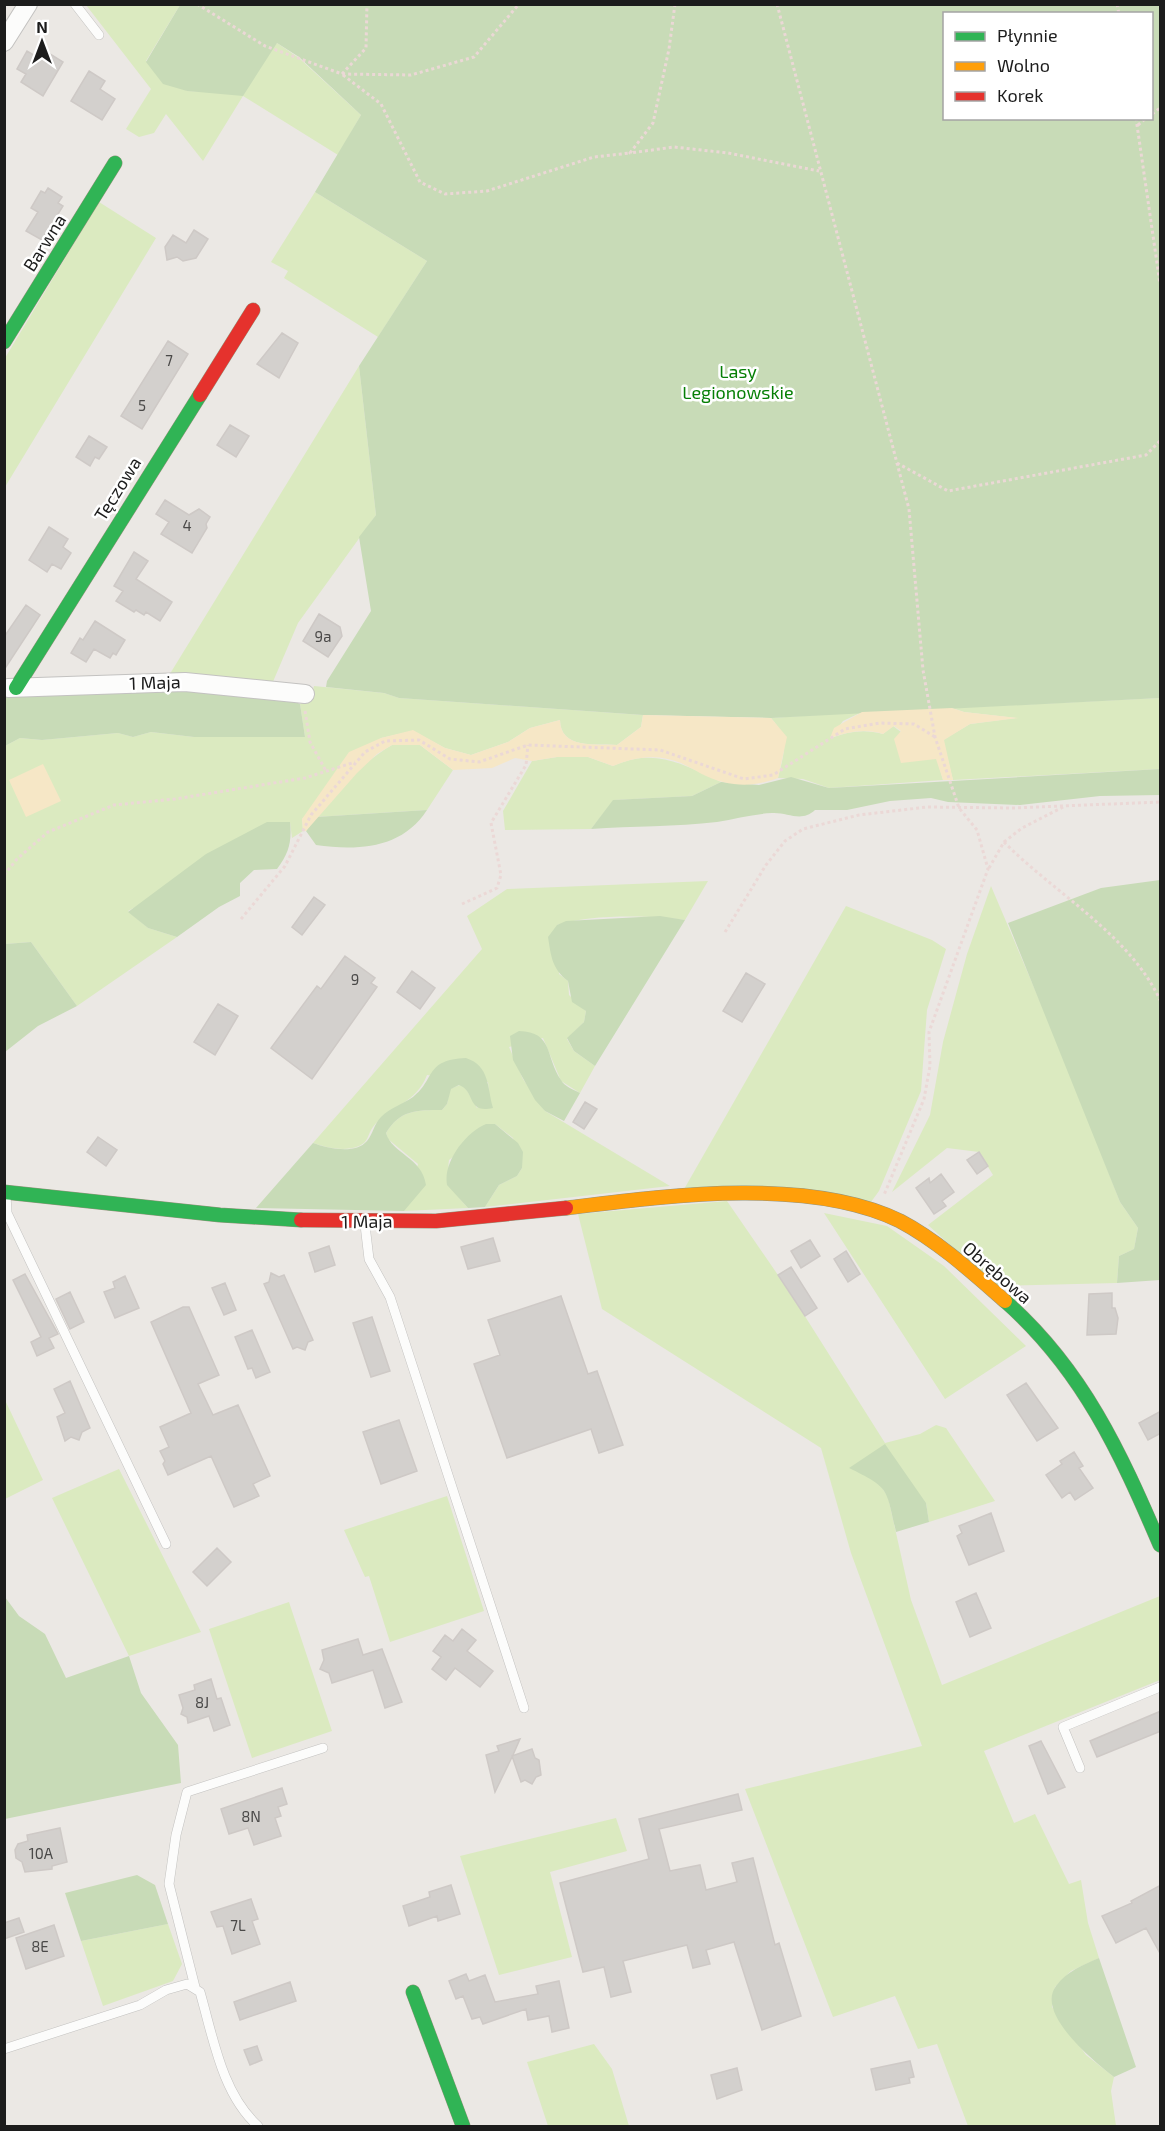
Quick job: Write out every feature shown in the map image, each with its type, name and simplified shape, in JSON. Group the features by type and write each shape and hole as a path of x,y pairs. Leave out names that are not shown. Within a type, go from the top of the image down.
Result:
{"street":[{"path":"4,42 28,4"},
{"name":"Barwna","path":"4,342 115,163"},
{"name":"Tęczowa","path":"10,688 253,310"},
{"name":"1 Maja","path":"10,688 185,682 305,694"},
{"name":"1 Maja","path":"5,1192 216,1214 364,1222 437,1221 730,1194"},
{"name":"Obrębowa","path":"730,1194 801,1198 878,1213 895,1219 924,1236 998,1293 1068,1367 1107,1428 1161,1545"},
{"path":"413,1992 463,2127"}],"lane":[{"path":"75,4 99,35"},
{"path":"5,1192 7,1213 166,1544"},
{"path":"364,1222 369,1259 390,1297 524,1708"},
{"path":"1080,1768 1063,1727 1161,1687"},
{"path":"258,2127 245,2115 231,2089 200,1992 195,1987 169,1884 176,1834 188,1792 323,1748"},
{"path":"4,2049 140,2006 178,1984 195,1987"}],"path":[{"path":"196,4 265,46 342,74 381,104 420,182 445,194 487,191 594,157 674,147 728,153 819,171"},
{"path":"342,74 366,48 367,4"},
{"path":"342,74 411,75 474,57 519,4"},
{"path":"630,153 653,123 669,49 675,4"},
{"path":"777,4 909,509 922,670 935,737 959,808 977,830 988,869"},
{"path":"1136,120 1161,284"},
{"path":"1137,126 1144,120"},
{"path":"897,463 948,491 1146,454 1161,441"},
{"path":"305,694 304,710 310,742 326,771"},
{"path":"241,919 285,866 311,815 365,752 385,741 419,740 450,759 478,762 528,745 660,750 744,779 773,775 845,729 880,723 915,724 935,737"},
{"path":"462,904 497,888 501,875 491,823 526,765 528,745"},
{"path":"4,875 17,859 48,832 114,805 174,799 305,778 356,762"},
{"path":"725,932 766,865 785,841 803,829 859,815 927,807 1161,802"},
{"path":"878,1213 924,1099 930,1066 929,1032 937,1003 981,896 988,869 1004,842 1056,808 1072,804"},
{"path":"1004,842 1032,871 1114,939 1151,980 1161,1000"}],"green space":[{"path":"86,5 180,5 146,61 187,91 210,92 277,43 299,58 361,115 338,155 243,96 203,161 166,114 154,133 139,137 126,129 151,89"},
{"name":"Lasy Legionowskie","path":"180,5 1160,5 1160,698 771,718 643,715 399,698 384,693 326,687 327,681 371,611 359,537 376,515 359,366 427,261 315,192 361,115 299,57 277,43 243,96 187,91 163,84 146,62"},
{"path":"315,192 427,261 378,337 284,278 288,271 271,262"},
{"path":"99,202 156,238 5,487 5,358"},
{"path":"359,366 376,515 298,623 272,684 168,677"},
{"path":"185,685 278,694 300,704 305,737 194,737 151,732 133,737 118,733 42,740 20,738 5,746 5,692"},
{"path":"314,686 384,693 399,698 643,715 641,727 617,745 581,743 572,740 566,736 560,720 530,728 508,742 471,755 445,748 413,731 381,738 302,819 303,831 292,838 290,822 128,911 148,928 177,937 77,1006 31,942 5,944 5,746 20,738 42,740 118,733 133,737 151,732 194,737 305,737 300,704 311,697"},
{"path":"1160,698 1160,769 953,780 943,740 970,724 1016,718 964,712 952,708"},
{"path":"862,712 843,721 831,738 857,732 883,734 893,726 937,759 943,780 829,788 803,779 778,778 784,746 781,733 771,718"},
{"path":"392,745 420,745 453,770 427,810 316,817 351,777 371,759"},
{"path":"557,757 588,757 613,766 628,760 655,758 681,764 721,782 692,796 614,800 591,829 505,830 503,811 532,761"},
{"path":"1160,769 1160,795 1100,796 1020,805 948,802 931,798 890,801 847,810 815,810 805,816 772,813 701,824 591,829 613,800 692,796 721,782 759,785 791,777 829,788"},
{"path":"427,810 405,833 392,840 363,847 316,845 306,831 316,817"},
{"path":"267,822 290,822 289,847 277,869 254,870 240,883 240,896 219,907 177,937 148,928 128,912 206,854"},
{"path":"1160,880 1160,1280 1117,1283 1119,1256 1134,1249 1138,1228 1120,1202 1008,923 1101,888"},
{"path":"708,881 685,920 620,917 585,919 557,925 559,974 568,981 569,995 586,1011 584,1022 567,1039 574,1051 595,1066 580,1093 561,1081 543,1038 509,1047 523,1079 545,1111 670,1186 485,1207 499,1185 517,1176 522,1168 513,1138 495,1124 449,1160 452,1187 468,1208 404,1211 418,1164 388,1139 386,1133 391,1125 410,1113 442,1110 447,1104 450,1089 460,1085 465,1087 477,1108 489,1094 488,1082 427,1075 422,1085 409,1099 379,1120 362,1144 342,1149 313,1143 482,949 467,916 507,889"},
{"path":"991,886 1067,1065 1120,1202 1138,1228 1134,1249 1119,1256 1117,1283 995,1286 928,1225 993,1175 979,1152 947,1148 892,1192 930,1115 943,1042 967,954"},
{"path":"846,906 932,940 946,949 927,1010 921,1091 879,1191 871,1202 683,1191"},
{"path":"660,916 685,920 595,1066 574,1051 567,1038 584,1022 586,1011 572,1002 568,981 553,962 548,937 557,925 566,921"},
{"path":"31,942 77,1006 38,1026 5,1052 5,944"},
{"path":"519,1031 530,1032 543,1041 562,1082 580,1093 564,1121 545,1111 535,1100 513,1060 510,1036"},
{"path":"466,1058 480,1066 484,1072 493,1108 479,1108 468,1092 459,1085 451,1089 447,1104 442,1110 410,1113 391,1125 386,1133 394,1146 419,1168 426,1185 404,1211 256,1208 313,1143 341,1149 362,1145 367,1141 381,1117 413,1097 437,1066 443,1062"},
{"path":"486,1124 495,1124 518,1143 523,1152 522,1168 517,1176 499,1185 485,1207 468,1208 447,1185 448,1167 463,1141"},
{"path":"727,1201 789,1291 885,1443 920,1434 936,1425 946,1428 995,1501 929,1522 926,1503 879,1483 888,1497 911,1600 942,1685 1160,1596 1160,1680 984,1751 1014,1823 1035,1814 1069,1884 1081,1880 1088,1923 1099,1958 1071,1971 1055,1987 1052,2007 1086,2055 1114,2077 1111,2091 1116,2126 968,2126 937,2044 918,2049 895,1996 833,2017 745,1789 922,1746 851,1553 821,1448 602,1309 578,1214"},
{"path":"824,1213 887,1226 944,1266 1026,1346 945,1399"},
{"path":"5,1400 43,1480 4,1499"},
{"path":"885,1444 926,1503 929,1522 896,1532 888,1498 884,1491 872,1480 849,1468"},
{"path":"119,1469 201,1632 129,1656 52,1498"},
{"path":"447,1496 484,1611 390,1642 369,1576 365,1577 344,1530"},
{"path":"5,1597 19,1616 45,1634 66,1678 129,1656 141,1693 178,1745 181,1783 5,1819"},
{"path":"289,1602 332,1731 252,1758 209,1629"},
{"path":"616,1818 627,1851 550,1872 572,1957 499,1975 460,1856"},
{"path":"137,1875 155,1885 168,1924 81,1941 65,1893"},
{"path":"168,1924 182,1964 173,1981 103,2006 81,1941"},
{"path":"1099,1958 1136,2067 1114,2077 1070,2036 1054,2010 1052,1997 1056,1986 1065,1976"},
{"path":"594,2044 612,2069 629,2126 548,2126 527,2062"}],"sand":[{"path":"952,708 964,712 1019,718 970,724 944,740 953,780 943,780 936,759 901,763 894,739 901,731 894,726 883,734 869,731 830,738 834,728 862,712"},
{"path":"643,715 771,718 787,737 778,778 751,784 730,784 712,779 681,763 655,757 638,758 613,766 588,757 557,757 532,761 515,758 492,768 453,770 420,745 392,745 377,754 357,773 306,831 303,831 302,819 349,752 381,738 413,730 445,748 471,755 508,742 530,728 560,720 566,736 572,740 590,744 617,745 641,727"},
{"path":"43,764 61,801 26,817 9,780"}],"building":[{"path":"42,49 63,62 43,96 21,82 26,74 17,69 27,51 37,57"},
{"path":"89,71 105,81 100,89 115,99 102,120 71,101"},
{"path":"48,188 62,197 58,203 63,206 42,240 26,231 38,212 31,208 41,191 45,193"},
{"path":"194,230 208,239 196,258 183,261 177,257 167,260 165,247 173,235 186,243"},
{"path":"282,333 298,343 279,378 257,364"},
{"path":"168,341 188,354 142,429 121,416"},
{"path":"230,425 249,436 236,457 217,445"},
{"path":"89,436 107,447 99,459 95,457 90,466 76,457"},
{"path":"165,500 189,515 199,509 210,517 206,524 207,528 192,553 161,534 169,522 156,514"},
{"path":"49,527 68,539 63,547 71,553 61,569 52,564 47,572 29,560"},
{"path":"134,552 148,561 136,579 172,602 160,621 146,612 144,615 136,610 134,612 116,601 123,591 114,586"},
{"path":"26,605 40,615 4,670 4,637"},
{"path":"319,614 340,627 342,636 328,657 303,641"},
{"path":"95,621 125,640 116,655 113,653 110,658 94,649 86,662 71,653"},
{"path":"314,897 325,905 302,935 292,927"},
{"path":"345,956 375,978 371,983 377,987 312,1079 271,1048 317,986 321,989"},
{"path":"412,971 435,988 420,1009 397,992"},
{"path":"746,973 765,984 742,1022 723,1011"},
{"path":"218,1004 238,1016 215,1055 194,1042"},
{"path":"585,1102 597,1109 584,1129 573,1122"},
{"path":"98,1137 117,1150 106,1166 87,1152"},
{"path":"979,1152 988,1166 977,1174 967,1160"},
{"path":"941,1174 954,1192 942,1201 946,1206 934,1214 916,1188 929,1178 930,1183"},
{"path":"493,1238 500,1261 468,1269 461,1247"},
{"path":"810,1240 820,1256 801,1268 791,1251"},
{"path":"329,1246 335,1265 315,1272 309,1253"},
{"path":"846,1251 860,1274 848,1282 834,1259"},
{"path":"791,1267 817,1308 805,1316 778,1275"},
{"path":"271,1273 279,1277 284,1275 313,1340 308,1342 305,1350 297,1347 293,1349 264,1284 269,1282"},
{"path":"25,1274 58,1334 49,1338 54,1348 37,1356 31,1342 41,1337 13,1280"},
{"path":"125,1276 139,1308 115,1318 104,1292 115,1288 113,1282"},
{"path":"225,1283 236,1310 224,1315 212,1288"},
{"path":"70,1292 84,1322 70,1329 56,1299"},
{"path":"1112,1293 1112,1308 1115,1308 1118,1318 1116,1334 1087,1335 1089,1294"},
{"path":"561,1296 588,1374 597,1371 623,1445 599,1453 591,1429 507,1458 474,1364 500,1355 488,1320"},
{"path":"183,1307 189,1307 219,1375 198,1384 213,1415 238,1405 270,1476 253,1484 259,1496 234,1507 211,1456 168,1475 163,1464 165,1461 160,1451 169,1447 160,1427 191,1413 151,1322"},
{"path":"372,1317 390,1371 371,1377 353,1323"},
{"path":"252,1330 270,1372 256,1378 252,1368 248,1369 235,1337"},
{"path":"70,1381 90,1428 82,1432 79,1440 71,1437 65,1441 57,1417 65,1413 54,1389"},
{"path":"1026,1383 1058,1428 1037,1441 1007,1395"},
{"path":"1161,1411 1161,1433 1148,1440 1139,1423"},
{"path":"399,1420 417,1471 381,1484 363,1432"},
{"path":"1074,1452 1083,1466 1079,1468 1093,1488 1075,1500 1070,1492 1062,1498 1046,1475 1062,1464 1060,1461"},
{"path":"991,1513 1004,1551 969,1565 957,1536 962,1533 959,1526"},
{"path":"217,1548 231,1562 207,1586 193,1572"},
{"path":"976,1593 991,1628 970,1637 956,1602"},
{"path":"462,1629 476,1640 467,1651 493,1671 480,1687 455,1668 446,1680 432,1669 441,1657 433,1651 445,1635 453,1641"},
{"path":"358,1639 363,1655 382,1649 402,1702 385,1708 373,1670 332,1683 329,1673 320,1669 324,1660 322,1650"},
{"path":"211,1679 217,1699 221,1698 230,1725 214,1731 209,1716 188,1723 187,1717 181,1714 183,1708 179,1695 195,1690 194,1685"},
{"path":"1161,1711 1161,1731 1097,1757 1090,1741"},
{"path":"520,1739 495,1792 486,1755 499,1751 497,1746"},
{"path":"1041,1741 1065,1787 1048,1794 1029,1746"},
{"path":"532,1749 535,1758 539,1760 541,1775 536,1777 532,1784 525,1780 521,1782 512,1756"},
{"path":"282,1788 287,1804 278,1807 281,1816 275,1818 281,1836 254,1845 248,1828 229,1834 221,1809"},
{"path":"738,1794 742,1810 659,1829 670,1871 700,1865 706,1890 737,1882 732,1863 753,1858 775,1945 779,1943 801,2016 762,2030 734,1942 706,1950 710,1964 693,1968 687,1945 623,1961 631,1992 611,1997 604,1967 583,1972 560,1883 649,1859 639,1819"},
{"path":"60,1828 67,1862 52,1866 52,1869 25,1872 22,1862 16,1858 15,1850 18,1844 28,1841 27,1835"},
{"path":"451,1885 460,1914 438,1921 437,1916 409,1926 403,1906 430,1897 429,1892"},
{"path":"1161,1885 1161,1955 1146,1928 1116,1943 1102,1916 1132,1903 1131,1901"},
{"path":"251,1899 258,1919 252,1921 260,1944 232,1954 223,1926 217,1927 211,1912"},
{"path":"19,1918 24,1932 4,1939 4,1923"},
{"path":"54,1925 64,1956 26,1969 16,1938"},
{"path":"466,1974 469,1981 485,1975 495,2002 538,1994 536,1986 559,1981 569,2028 552,2032 549,2016 528,2020 526,2009 483,2024 480,2017 472,2019 463,1996 456,1999 449,1981"},
{"path":"290,1982 296,2001 240,2020 234,2002"},
{"path":"257,2046 262,2060 250,2065 244,2050"},
{"path":"910,2061 914,2077 909,2078 910,2083 876,2090 871,2069"},
{"path":"737,2068 742,2090 717,2099 711,2075"}],"traffic: fast":[{"path":"4,342 115,163"},
{"path":"16,688 200,395"},
{"path":"4,1192 220,1215 301,1220"},
{"path":"1005,1301 1032,1327 1078,1384 1114,1445 1160,1545"},
{"path":"413,1992 463,2126"}],"traffic: slow":[{"path":"566,1208 690,1195 735,1193 823,1198 863,1207 900,1221 941,1248 1005,1301"}],"traffic: jam":[{"path":"200,395 253,310"},
{"path":"301,1220 436,1221 566,1208"}]}
